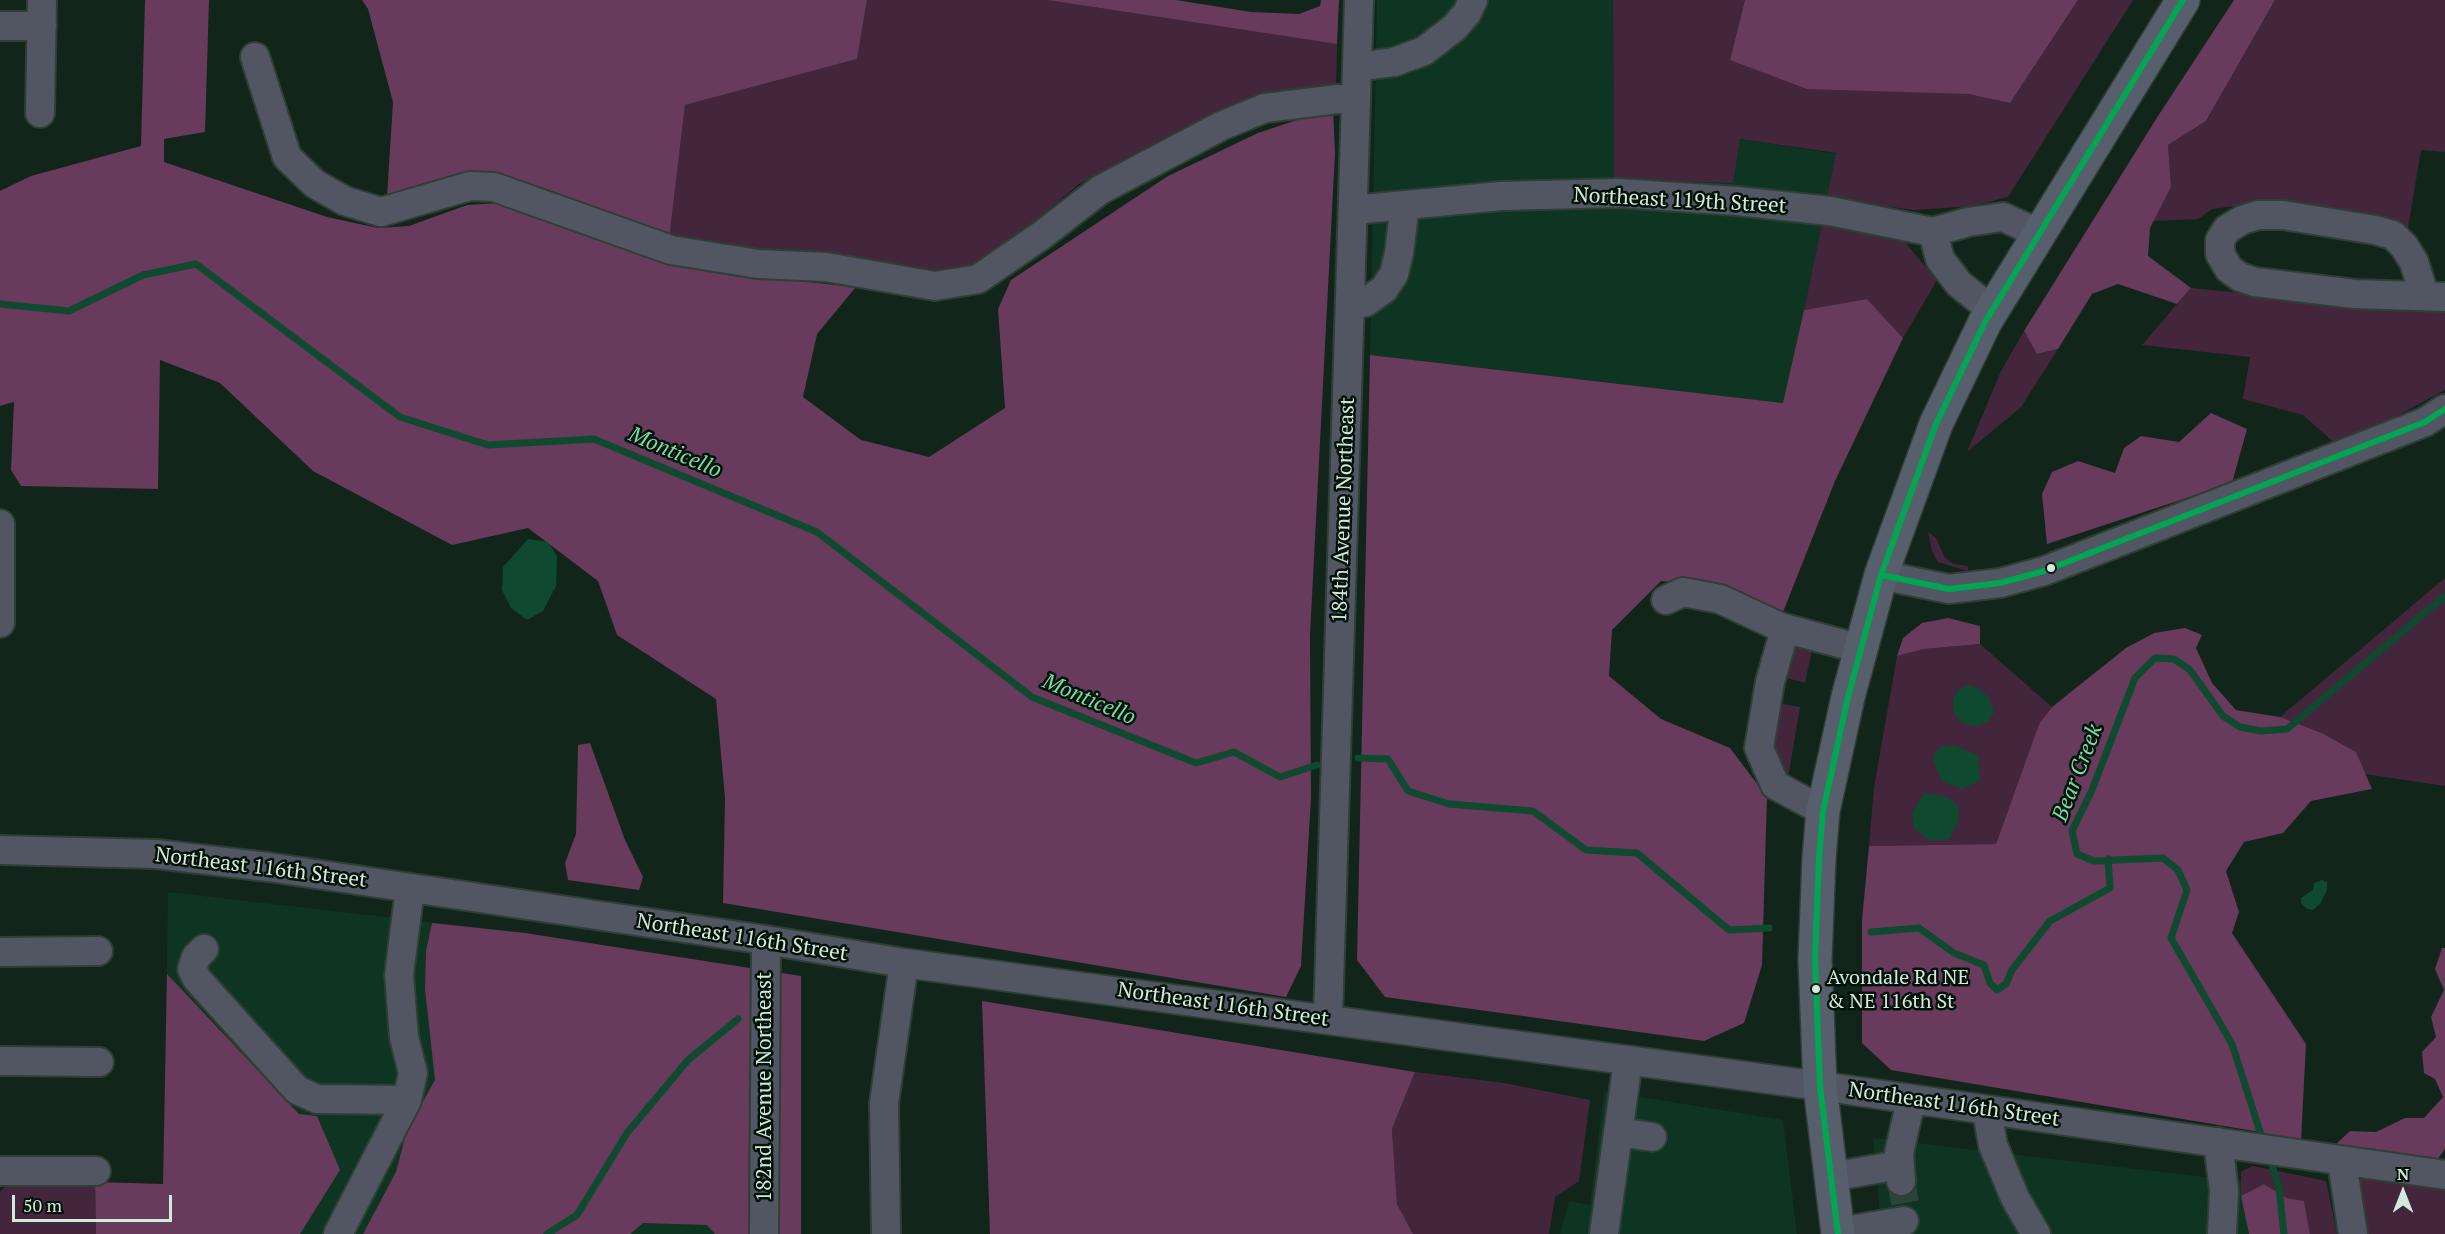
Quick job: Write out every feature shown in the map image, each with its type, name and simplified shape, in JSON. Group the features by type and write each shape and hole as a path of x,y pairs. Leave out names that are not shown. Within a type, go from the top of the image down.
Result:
{"main road":[{"path":"1838,1233 1820,1086 1815,959 1823,811 1881,574 1936,424 1992,310 2183,0"}],"street":[{"name":"184th Avenue Northeast","path":"1328,1019 1359,0"},
{"path":"1357,67 1394,62 1425,51 1455,27 1467,13 1473,0"},
{"path":"0,26 42,13 40,113"},
{"path":"255,57 287,157 315,184 345,201 381,212 470,186 494,187 671,250 758,264 826,267 935,286 978,279 1042,235 1100,190 1221,126 1265,108 1338,99 1356,100"},
{"name":"Northeast 119th Street","path":"1353,210 1501,196 1619,193 1737,201 1830,211 1933,232 1968,222 2003,217 2038,233"},
{"path":"1350,306 1366,302 1384,289 1394,274 1400,253 1405,205"},
{"path":"2258,215 2283,215 2375,230 2393,235 2404,246 2435,296 2355,294 2255,282 2240,277 2229,269 2220,254 2220,240 2227,229 2242,220 2258,215"},
{"path":"1933,232 1940,258 1959,284 1992,310"},
{"path":"1881,574 1949,589 2000,583 2044,571 2425,422 2445,409"},
{"path":"0,524 0,623"},
{"path":"1666,600 1683,592 1720,599 1785,629 1861,649"},
{"path":"1785,629 1770,682 1759,748 1775,785 1823,811"},
{"name":"Northeast 116th Street","path":"0,850 156,854 410,888 766,940 904,963 1820,1086 2445,1175"},
{"path":"338,1234 407,1100 412,1073 404,1037 399,975 410,888"},
{"name":"182nd Avenue Northeast","path":"764,1234 766,940"},
{"path":"204,949 196,957 192,969 197,979 297,1090 317,1099 407,1100"},
{"path":"0,952 98,951"},
{"path":"886,1234 884,1103 890,1048 899,1010 904,963"},
{"path":"0,1061 99,1062"},
{"path":"1604,1234 1628,1061"},
{"path":"1903,1201 1899,1153 1911,1100"},
{"path":"1987,1111 1993,1145 2015,1198 2036,1234"},
{"path":"1618,1132 1652,1137"},
{"path":"2222,1234 2224,1191 2231,1143"},
{"path":"2342,1162 2353,1234"},
{"path":"0,1171 96,1171"},
{"path":"1832,1177 1903,1201"},
{"path":"1838,1233 1903,1201"}],"shaded area":[{"path":"145,0 209,0 205,132 164,139 164,162 327,217 378,228 409,226 467,205 500,203 660,259 728,274 856,287 817,334 803,397 861,440 929,457 1005,408 998,309 1011,280 1168,176 1258,133 1333,108 1335,153 1310,635 1311,798 1301,966 1286,997 723,903 725,798 716,699 617,635 598,581 528,528 452,545 313,471 220,383 160,360 158,489 21,486 11,470 14,402 0,406 0,191 31,176 141,146"},
{"path":"362,0 867,0 857,59 685,105 669,240 503,177 387,197 393,102 368,9"},
{"path":"867,0 1047,0 1337,44 1336,87 1252,97 1181,129 1079,184 1009,243 967,267 925,272 761,256 669,240 685,105 857,59"},
{"path":"1047,0 1176,0 1251,12 1299,14 1320,6 1321,0 1339,0 1337,44"},
{"path":"1377,0 1613,0 1614,179 1740,139 1837,154 1784,403 1370,355"},
{"path":"1613,0 1745,0 1730,60 1968,94 2010,103 2078,0 2133,0 2008,197 1973,206 1914,210 1827,198 1836,153 1740,139 1733,183 1614,179"},
{"path":"1745,0 2078,0 2010,103 1968,94 1807,89 1730,60"},
{"path":"2234,0 2275,0 2206,121 2168,145 2171,187 2150,228 2148,256 2191,288 2177,304 2118,284 2092,294 2058,349 2037,354 2024,331 2158,116"},
{"path":"2275,0 2445,0 2445,152 2421,150 2408,228 2258,203 2212,209 2198,219 2153,221 2171,187 2168,145 2206,121"},
{"path":"1823,219 1902,239 1937,280 1903,338 1867,299 1804,310"},
{"path":"2191,288 2445,313 2445,390 2339,447 2303,415 2243,399 2250,357 2142,345"},
{"path":"1867,299 1903,338 1835,481 1783,612 1724,585 1661,581 1612,630 1609,676 1661,719 1730,748 1767,797 1762,965 1744,1023 1704,1041 1385,997 1357,960 1370,355 1783,403 1804,310"},
{"path":"2024,331 2037,354 2058,349 2021,407 1967,452 2001,371"},
{"path":"2211,413 2247,429 2232,483 2047,544 2042,494 2052,472 2078,461 2115,473 2124,448 2141,436 2179,442"},
{"path":"1928,532 1936,538 1945,558 1954,564 1968,566 1968,571 1938,562 1932,551"},
{"path":"528,539 548,542 557,556 556,586 543,611 527,620 511,608 502,590 503,567"},
{"path":"2445,578 2445,786 2365,774 2356,752 2322,733 2280,717"},
{"path":"1948,618 1980,626 1980,644 1924,649 1897,656 1903,638 1922,623"},
{"path":"2185,628 2202,635 2196,648 2212,683 2236,710 2280,717 2322,733 2356,752 2372,789 2311,801 2283,833 2244,842 2226,871 2239,912 2232,933 2306,1044 2301,1141 2260,1132 1891,1070 1862,1043 1862,920 1869,846 1996,844 2039,724 2052,707 2126,648 2154,633"},
{"path":"1980,644 2052,707 2039,724 1996,844 1869,846 1874,788 1897,656 1924,649"},
{"path":"1802,646 1812,649 1805,683 1787,678 1793,649"},
{"path":"1969,685 1980,689 1989,698 1994,713 1988,722 1976,726 1962,723 1953,711 1953,699 1959,689"},
{"path":"1771,702 1800,707 1787,785 1764,737"},
{"path":"590,743 625,840 643,877 639,890 568,880 565,863 576,834 578,745"},
{"path":"1954,745 1978,755 1980,781 1961,789 1942,781 1934,762 1934,753 1941,747"},
{"path":"1924,793 1948,797 1958,806 1959,819 1950,839 1930,841 1914,828 1912,813"},
{"path":"2322,880 2327,882 2327,890 2320,904 2313,910 2307,909 2301,903 2301,898 2313,890 2314,883"},
{"path":"168,892 525,933 801,976 801,1234 163,1234"},
{"path":"432,923 525,933 801,976 801,1234 715,1234 707,1225 643,1223 630,1234 363,1234 396,1172 407,1130 435,1080 425,989 426,951"},
{"path":"2442,948 2445,948 2445,1149 2437,1160 2335,1145 2350,1131 2376,1132 2405,1118 2424,1118 2443,1097 2435,1079 2424,1073 2422,1052 2436,1037 2431,1017 2444,990 2435,969"},
{"path":"167,974 299,1114 317,1116 340,1170 300,1234 96,1234 95,1182 163,1184"},
{"path":"982,1001 1415,1072 1392,1129 1397,1204 1413,1234 990,1234"},
{"path":"1415,1072 1504,1083 1590,1100 1579,1181 1555,1197 1549,1234 1413,1234 1397,1204 1392,1129"},
{"path":"1604,1091 1783,1120 1797,1234 1560,1234 1569,1201 1590,1205"},
{"path":"1873,1138 2247,1182 2258,1234 1882,1234"},
{"path":"2253,1166 2326,1181 2337,1234 2310,1234 2304,1201 2287,1198 2264,1184 2241,1196 2241,1172"},
{"path":"2356,1178 2445,1190 2445,1234 2366,1234"},
{"path":"95,1182 96,1234 0,1234 0,1192 8,1183"},
{"path":"2264,1184 2287,1198 2304,1201 2310,1234 2249,1234 2241,1196"}],"waterway":[{"name":"Monticello","path":"0,304 69,311 143,275 196,264 400,417 488,445 594,439 817,532 1032,697 1196,763 1234,752 1280,777 1317,765"},
{"name":"Bear Creek","path":"2263,1141 2232,1044 2171,938 2187,890 2178,870 2163,858 2094,861 2077,854 2072,831 2092,790 2135,678 2155,658 2174,659 2190,670 2223,716 2240,727 2261,731 2287,729 2445,596"},
{"name":"Monticello","path":"1358,758 1388,759 1408,791 1449,804 1533,811 1586,850 1637,853 1729,930 1769,928"},
{"name":"Monticello","path":"1871,932 1919,928 1954,953 1984,965 1990,983 1997,990 2006,984 2012,970 2050,921 2110,888 2108,859"},
{"path":"547,1234 577,1215 627,1133 688,1060 738,1019"},
{"name":"Bear Creek","path":"2269,1157 2279,1187 2284,1234"}],"tunnel":[{"path":"1901,1181 1905,1203"}],"transit line":[{"path":"1838,1234 1820,1086 1815,959 1819,858 1823,811 1848,697 1881,575 1936,424 1985,322 2183,0"},
{"path":"1881,575 1949,589 2000,583 2044,571 2425,422 2445,409"}],"place":[{"name":"Avondale Rd NE & NE 116th St","path":"1816,989"}]}
